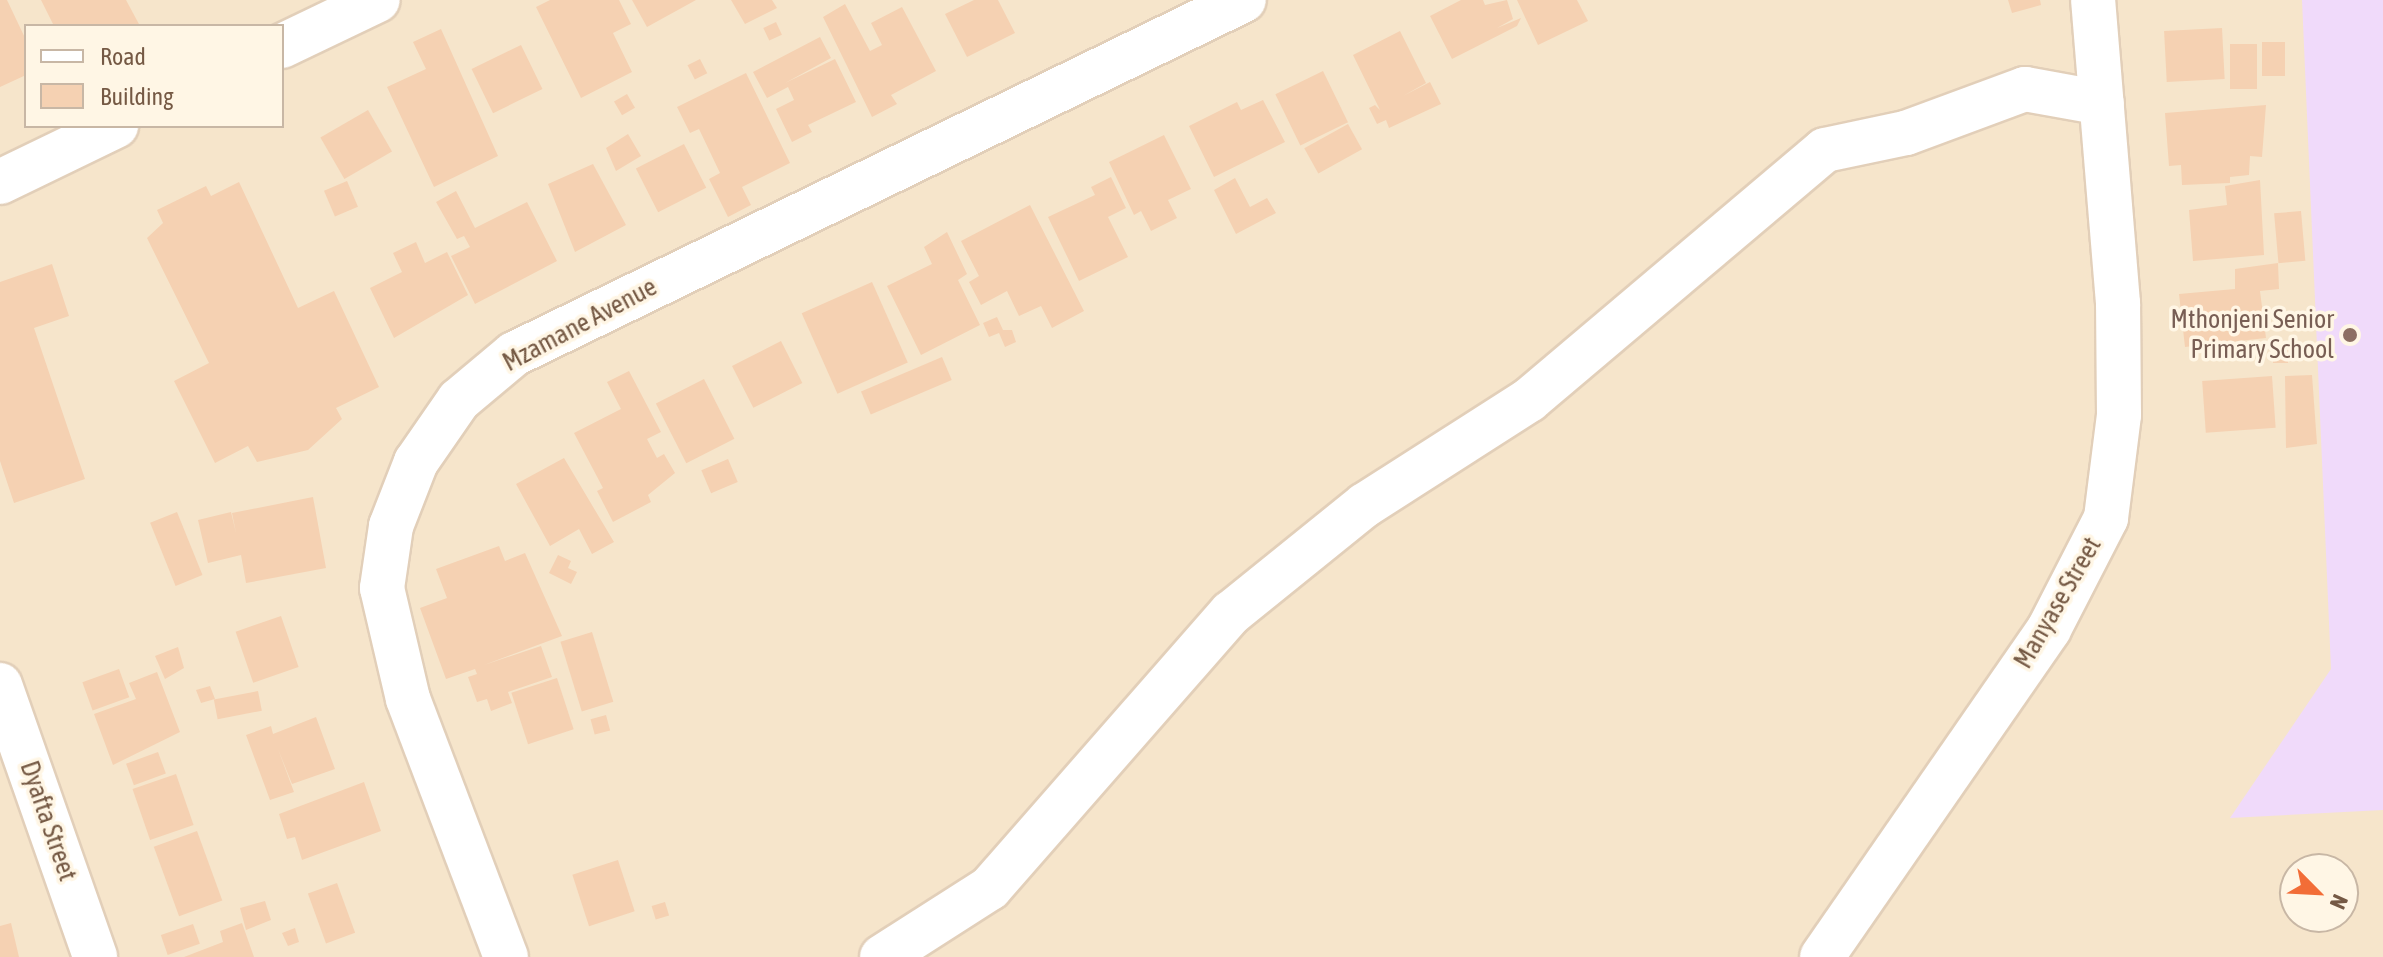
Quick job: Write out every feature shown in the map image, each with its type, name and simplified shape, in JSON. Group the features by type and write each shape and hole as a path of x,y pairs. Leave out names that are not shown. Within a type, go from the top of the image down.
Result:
{"street":[{"path":"284,45 378,0"},
{"name":"Mzamane Avenue","path":"506,957 408,699 382,588 391,526 416,462 459,400 514,354 1244,0"},
{"name":"Manyase Street","path":"1822,957 2049,629 2106,518 2115,475 2118,335 2093,0"},
{"path":"882,957 990,888 1231,613 1365,505 1529,400 1825,150 1906,133 2025,89 2102,103"},
{"path":"0,182 112,128"},
{"name":"Dyafta Street","path":"0,685 95,957"}],"shaded area":[{"path":"0,0 2383,0 2383,957 0,957"},
{"name":"Mthonjeni Senior Primary School","path":"2302,0 2383,0 2383,810 2230,818 2331,669"}],"building":[{"path":"0,0 7,0 24,36 24,76 0,87"},
{"path":"41,0 126,0 139,24 53,24"},
{"path":"550,0 619,0 631,24 613,33 632,72 581,98 536,7"},
{"path":"632,0 696,0 647,27"},
{"path":"731,0 772,0 777,8 745,24"},
{"path":"974,0 998,0 1015,33 967,57 945,14"},
{"path":"1461,0 1483,0 1485,5 1507,0 1513,19 1497,28 1521,18 1517,26 1452,59 1430,16"},
{"path":"1517,0 1577,0 1588,21 1538,45"},
{"path":"2008,0 2040,0 2041,5 2012,13"},
{"path":"845,4 870,51 882,45 871,23 902,7 936,71 891,95 897,104 872,117 823,17"},
{"path":"776,22 782,35 769,41 763,28"},
{"path":"2222,28 2225,79 2167,82 2164,31"},
{"path":"441,29 498,156 434,187 387,87 426,69 413,42"},
{"path":"1400,31 1426,83 1403,96 1430,82 1441,104 1389,128 1386,120 1377,124 1369,108 1375,105 1380,110 1353,55"},
{"path":"820,37 831,58 785,83 835,59 856,102 808,125 812,132 792,142 776,109 794,100 788,87 767,98 753,72"},
{"path":"2262,42 2285,42 2285,76 2262,76"},
{"path":"2230,44 2257,44 2257,89 2230,89"},
{"path":"521,45 542,89 493,113 472,69"},
{"path":"700,59 707,73 695,80 688,65"},
{"path":"1323,71 1348,122 1300,145 1275,94"},
{"path":"746,73 790,163 742,187 751,205 728,217 709,179 720,173 699,129 690,133 677,107"},
{"path":"627,94 635,108 622,115 614,102"},
{"path":"1263,100 1285,142 1214,177 1189,126 1237,102 1241,110"},
{"path":"2266,105 2262,157 2250,156 2249,175 2230,177 2230,183 2182,185 2181,165 2169,166 2165,113"},
{"path":"368,110 392,152 344,179 320,138"},
{"path":"1348,124 1362,149 1318,174 1304,148"},
{"path":"628,134 641,156 616,171 606,148"},
{"path":"1164,135 1191,189 1168,200 1177,218 1151,231 1141,211 1134,215 1109,162"},
{"path":"684,144 706,188 658,212 636,169"},
{"path":"593,164 626,225 575,252 548,184"},
{"path":"1111,177 1126,208 1108,217 1128,257 1079,281 1048,217 1095,195 1091,187"},
{"path":"1235,178 1250,207 1267,198 1276,213 1236,234 1214,190"},
{"path":"2260,180 2264,255 2193,261 2189,210 2227,205 2225,186"},
{"path":"347,181 358,207 335,217 324,191"},
{"path":"239,182 298,308 334,291 379,387 336,408 342,419 308,450 257,462 248,446 215,463 174,381 209,363 147,238 163,223 157,210 206,186 211,196"},
{"path":"456,191 475,228 527,202 557,261 475,304 451,256 470,247 464,236 457,239 436,202"},
{"path":"1030,205 1084,311 1052,328 1041,306 1019,316 1007,291 981,305 969,282 979,276 961,241"},
{"path":"2301,211 2305,261 2278,263 2274,213"},
{"path":"947,232 967,274 958,280 980,325 921,355 887,286 932,264 924,247"},
{"path":"416,242 425,263 447,252 468,295 394,338 370,288 402,272 393,253"},
{"path":"2278,263 2279,289 2260,291 2266,338 2185,347 2179,294 2235,289 2235,269"},
{"path":"52,264 69,316 34,328 85,479 14,503 0,461 0,282"},
{"path":"872,282 908,362 837,394 802,313"},
{"path":"997,317 1003,330 1012,330 1016,342 1005,347 999,333 989,337 983,323"},
{"path":"781,341 802,383 753,408 732,366"},
{"path":"2273,348 2288,348 2288,363 2273,363"},
{"path":"942,357 952,380 871,414 861,391"},
{"path":"629,371 661,432 647,439 657,458 664,454 675,473 648,495 651,502 613,522 597,491 603,488 574,433 621,409 607,382"},
{"path":"2312,375 2317,444 2286,448 2285,376"},
{"path":"2272,376 2276,428 2206,433 2202,381"},
{"path":"704,379 734,439 686,463 656,404"},
{"path":"564,458 614,542 592,554 579,529 550,546 516,484"},
{"path":"728,459 738,482 711,493 701,470"},
{"path":"313,497 326,568 246,583 241,555 208,563 198,520 231,512 236,533 232,513"},
{"path":"177,512 202,575 176,586 150,523"},
{"path":"499,546 505,561 525,553 562,636 484,665 541,646 552,677 508,692 512,703 491,711 487,699 477,702 468,677 477,674 475,669 446,679 420,608 447,598 436,569"},
{"path":"558,555 571,561 568,568 577,572 571,584 549,573"},
{"path":"281,616 299,667 253,683 236,632"},
{"path":"592,632 613,702 582,711 560,642"},
{"path":"178,647 184,668 165,679 155,656"},
{"path":"119,669 129,697 93,711 82,682"},
{"path":"157,672 180,732 113,765 94,714 136,699 129,683"},
{"path":"557,678 574,729 528,744 511,693"},
{"path":"210,686 215,699 201,703 196,690"},
{"path":"258,691 262,711 218,719 214,700"},
{"path":"606,715 610,730 595,735 591,719"},
{"path":"316,717 335,769 292,784 278,749 294,792 270,800 246,735 271,726 273,734"},
{"path":"158,752 166,774 134,785 126,764"},
{"path":"176,774 194,825 150,840 133,789"},
{"path":"364,782 381,831 302,860 295,837 287,839 279,814"},
{"path":"197,831 222,901 179,916 154,847"},
{"path":"618,860 635,911 589,926 572,875"},
{"path":"337,883 355,933 326,943 308,894"},
{"path":"265,901 271,920 246,930 240,908"},
{"path":"665,902 669,915 656,919 652,906"},
{"path":"11,923 19,957 0,957 0,926"},
{"path":"242,923 254,957 184,957 223,942 220,931"},
{"path":"193,924 200,944 168,955 161,935"},
{"path":"295,928 299,942 288,946 282,933"}],"place":[{"name":"Mthonjeni Senior Primary School","path":"2350,335"}]}
